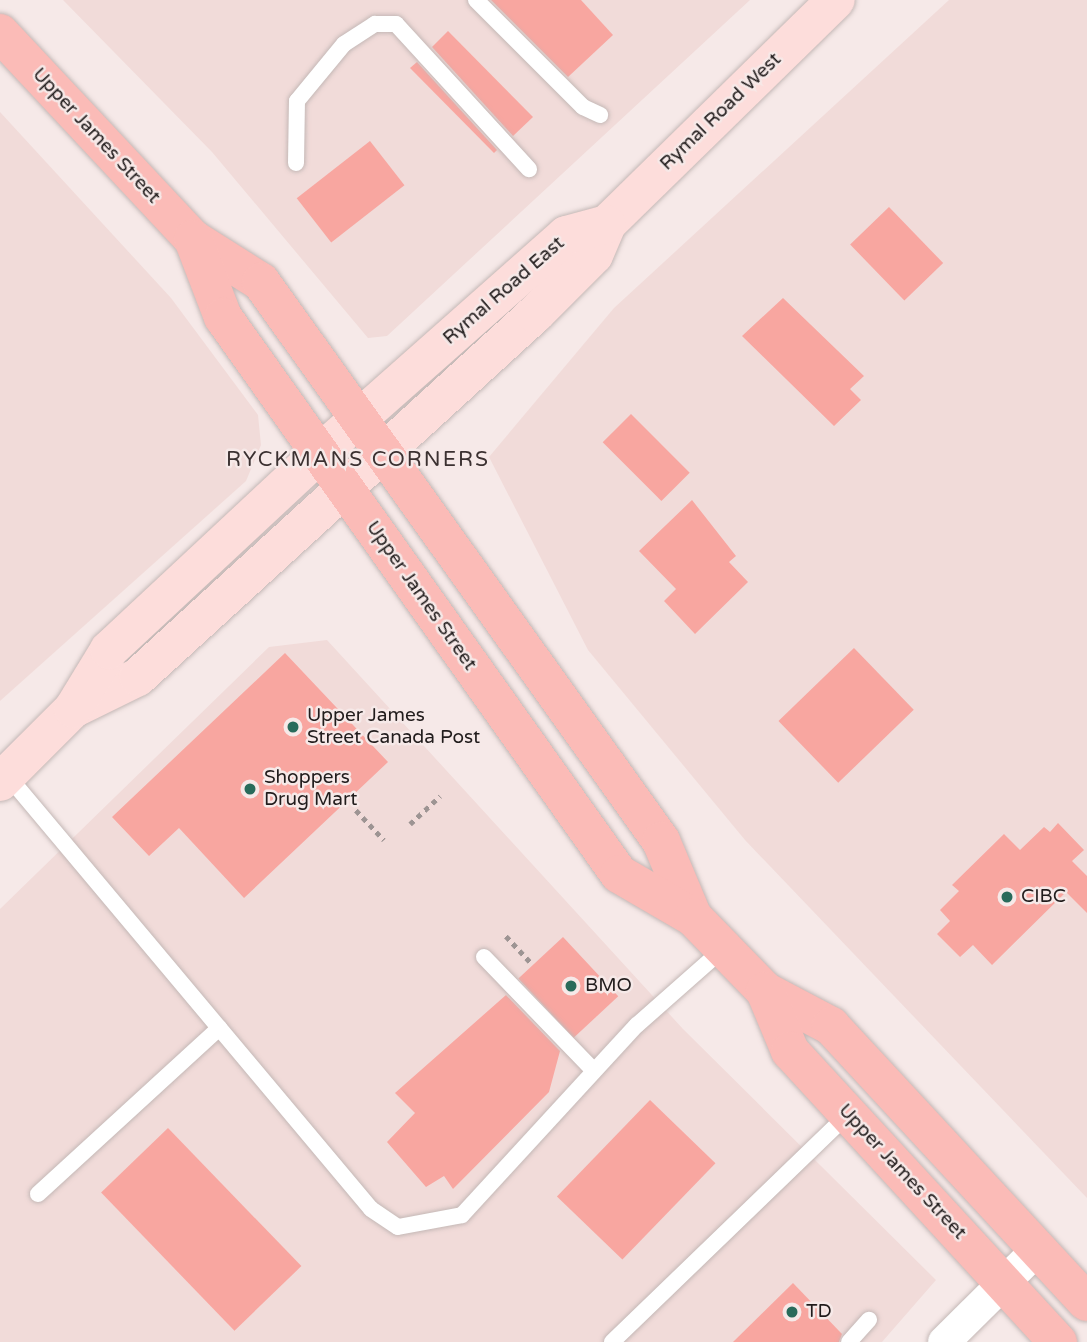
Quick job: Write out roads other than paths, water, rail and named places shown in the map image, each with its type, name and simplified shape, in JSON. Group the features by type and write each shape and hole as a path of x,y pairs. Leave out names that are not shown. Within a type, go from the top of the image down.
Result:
{"main road":[{"name":"Rymal Road West","path":"607,224 836,0"},
{"name":"Upper James Street","path":"0,33 193,239 261,282 358,421 662,841 692,917"},
{"name":"Rymal Road East","path":"4,778 73,709 109,650 321,453 566,236 607,224"},
{"name":"Rymal Road East","path":"73,709 138,677 345,486 384,454 594,255 607,224"},
{"name":"Upper James Street","path":"193,239 223,317 619,874 692,917 765,990 831,1026 1087,1302"},
{"name":"Upper James Street","path":"765,990 790,1051 1058,1342"}],"street":[{"path":"944,1342 1039,1248"}],"lane":[{"path":"477,0 583,107 600,115"},
{"path":"296,163 297,101 344,44 375,24 396,24 529,169"},
{"path":"4,778 370,1209 398,1227 462,1215 594,1071 724,948"},
{"path":"484,957 594,1071"},
{"path":"38,1194 219,1028"},
{"path":"612,1342 848,1114"},
{"path":"849,1342 869,1320"}],"place":[{"name":"Upper James Street Canada Post","path":"293,727"},
{"name":"Shoppers Drug Mart","path":"250,789"},
{"name":"CIBC","path":"1007,897"},
{"name":"BMO","path":"571,986"},
{"name":"TD","path":"792,1312"}],"district":[{"name":"RYCKMANS CORNERS","path":"358,460"}]}
